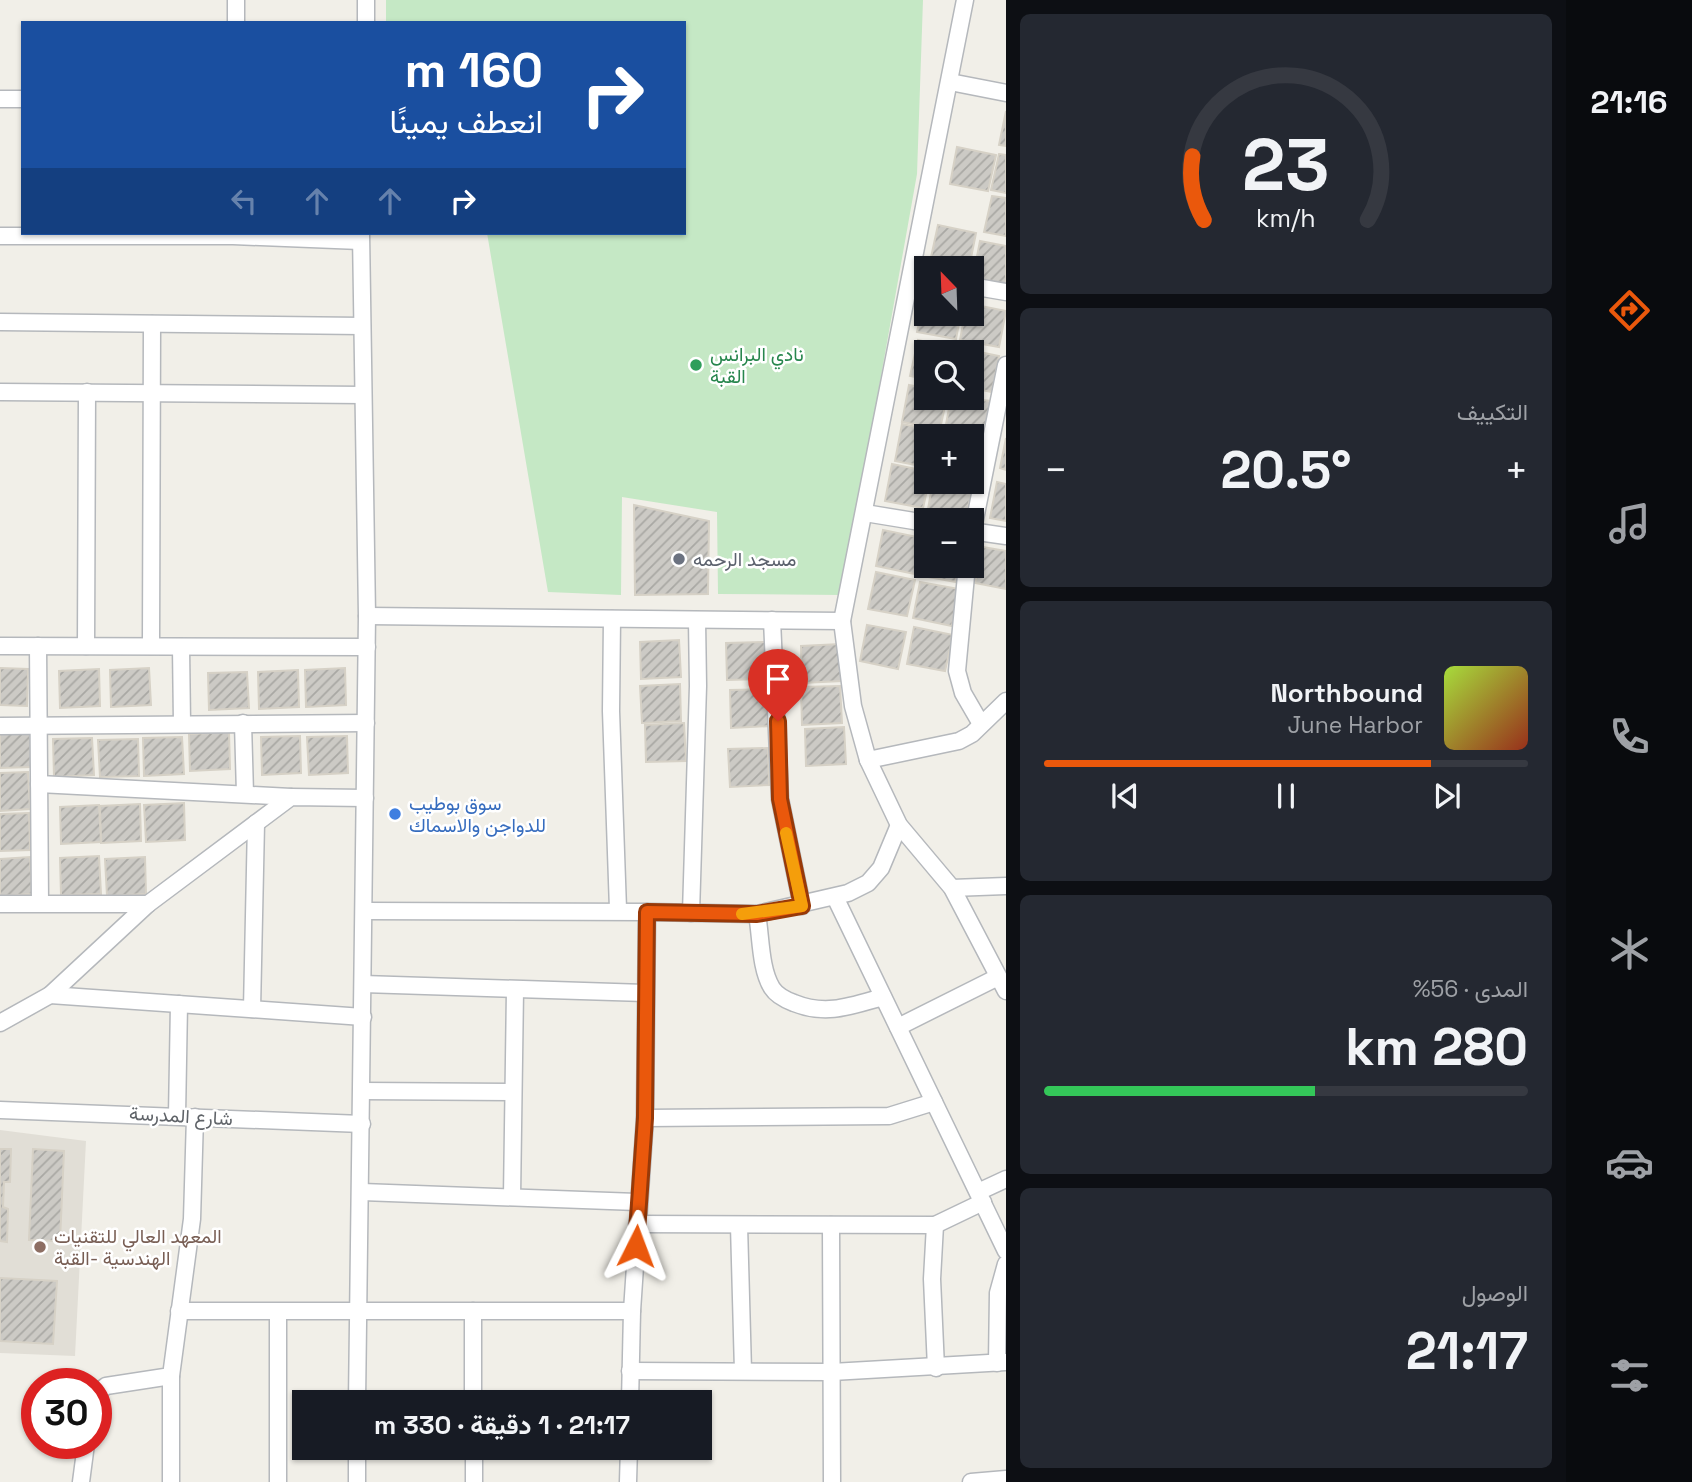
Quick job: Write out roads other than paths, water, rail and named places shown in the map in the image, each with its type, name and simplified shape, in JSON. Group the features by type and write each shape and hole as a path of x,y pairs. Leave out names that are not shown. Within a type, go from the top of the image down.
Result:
{"street":[{"path":"236,0 236,21"},
{"path":"366,0 366,21"},
{"path":"922,256 965,0"},
{"path":"950,82 1006,93"},
{"path":"0,99 21,99"},
{"path":"0,236 116,235"},
{"path":"275,235 360,237 367,647 362,1192 357,1390"},
{"path":"984,288 1006,292"},
{"path":"898,1027 1002,984 952,887 899,825 868,760 853,706 842,621 865,513 891,362 914,290"},
{"path":"0,322 362,326"},
{"path":"151,646 152,324"},
{"path":"977,508 1006,365"},
{"path":"0,392 363,395"},
{"path":"86,393 86,646"},
{"path":"865,513 914,521"},
{"path":"984,535 1006,536"},
{"path":"966,578 957,671 963,693 981,724"},
{"path":"367,616 842,621"},
{"path":"612,619 611,711 618,909"},
{"path":"691,913 698,686 697,620"},
{"path":"772,620 780,799 802,906"},
{"path":"0,646 367,647"},
{"path":"38,646 40,904"},
{"path":"181,647 182,724"},
{"path":"868,760 959,741 1006,701"},
{"path":"243,723 245,794"},
{"path":"0,726 366,723"},
{"path":"39,785 291,797 365,797"},
{"path":"0,1023 50,995 148,904 291,797"},
{"path":"252,1009 256,823"},
{"path":"364,911 618,909 757,914 835,897 868,883 881,868 899,825"},
{"path":"952,887 1006,886"},
{"path":"835,897 1006,1251"},
{"path":"0,904 148,904"},
{"path":"630,1390 632,1311 645,1118 647,912"},
{"path":"757,914 766,972 772,989 783,999 810,1009 832,1011 883,997"},
{"path":"363,984 645,993"},
{"path":"512,1197 515,990"},
{"path":"50,995 363,1017"},
{"path":"177,1116 179,1004"},
{"path":"362,1091 512,1092"},
{"path":"645,1118 889,1116 934,1102"},
{"name":"شارع المدرسة","path":"0,1110 362,1124"},
{"path":"172,1482 171,1376 192,1219 195,1118"},
{"path":"637,1224 935,1225 1006,1179"},
{"path":"362,1192 638,1202"},
{"path":"739,1225 743,1371"},
{"path":"831,1225 832,1482"},
{"path":"935,1225 932,1279 936,1368"},
{"path":"631,1371 832,1372 1001,1363 999,1293 1006,1264"},
{"path":"179,1311 632,1311"},
{"path":"473,1311 473,1390"},
{"path":"278,1312 278,1482"},
{"path":"112,1385 171,1376"},
{"path":"81,1482 84,1459"},
{"path":"357,1460 357,1482"},
{"path":"474,1460 474,1482"},
{"path":"628,1482 629,1460"},
{"path":"971,1482 1006,1479"}],"place":[{"name":"نادي البرانس القبة","path":"696,365"},
{"name":"مسجد الرحمه","path":"679,559"},
{"name":"سوق بوطيب للدواجن والاسماك","path":"395,814"},
{"name":"المعهد العالي للتقنيات الهندسية -القبة","path":"40,1247"}]}
